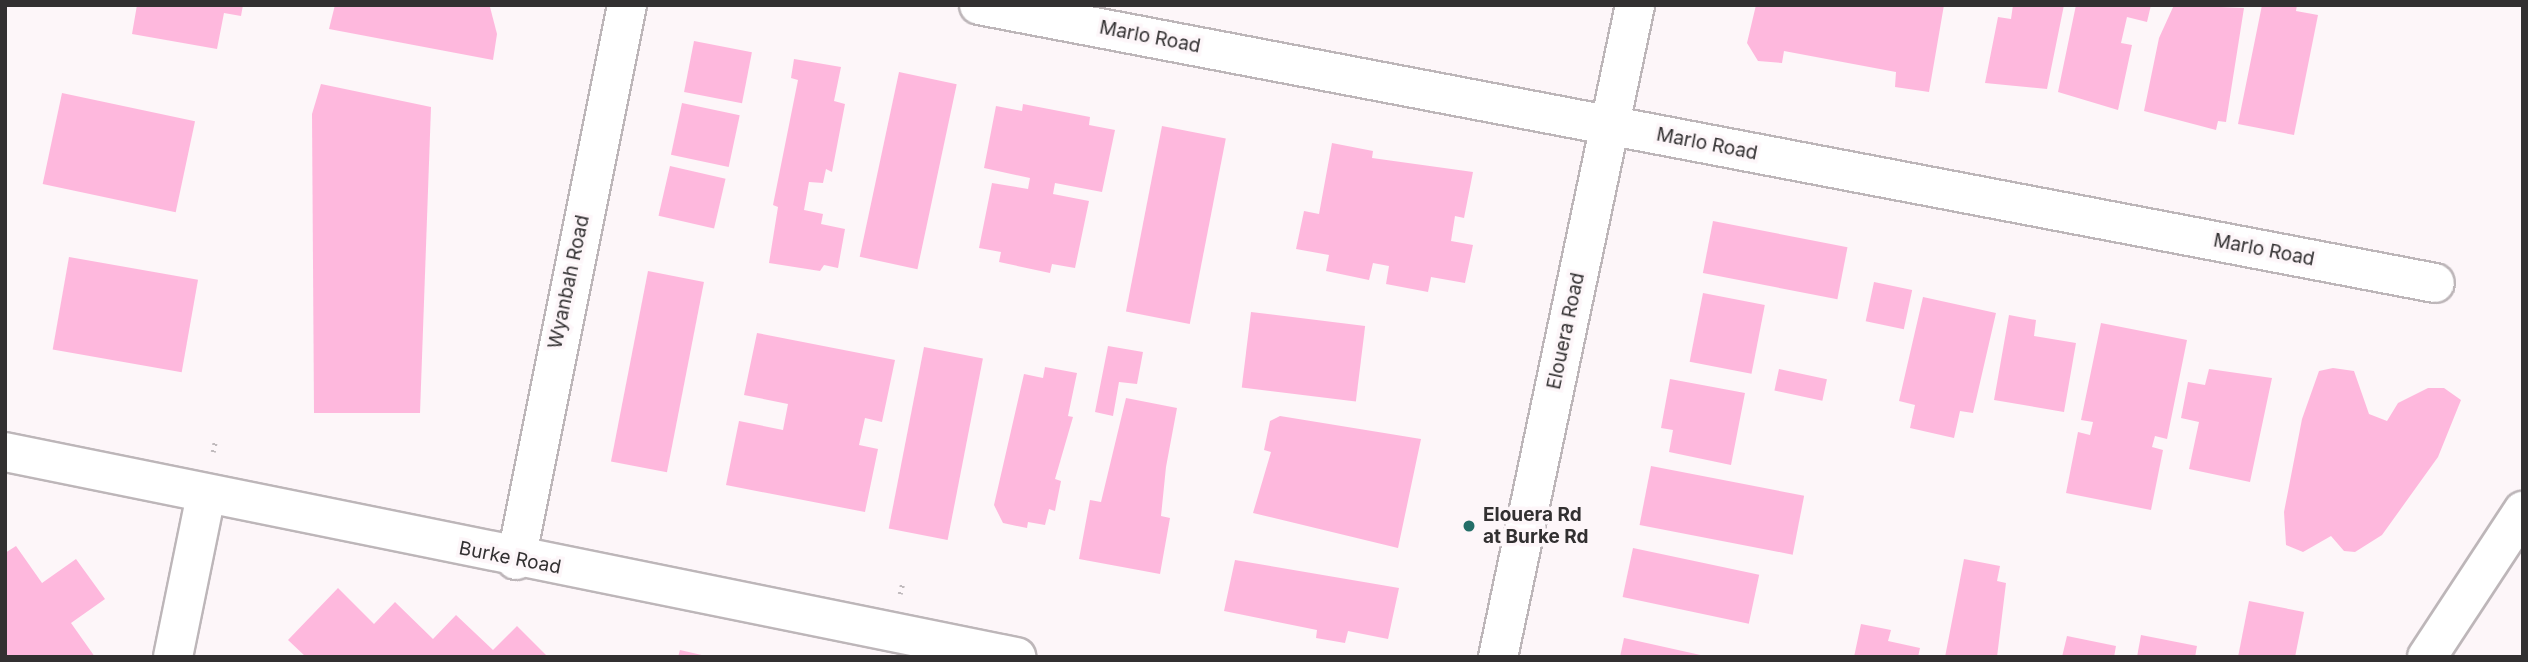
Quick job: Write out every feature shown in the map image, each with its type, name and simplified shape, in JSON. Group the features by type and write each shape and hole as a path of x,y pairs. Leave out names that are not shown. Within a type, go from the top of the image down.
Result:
{"street":[{"name":"Wyanbah Road","path":"516,560 627,5"},
{"name":"Marlo Road","path":"979,5 2435,283"},
{"name":"Elouera Road","path":"1498,657 1635,5"},
{"name":"Burke Road","path":"5,452 516,560 889,645 1016,657"},
{"path":"173,657 206,495"},
{"path":"2427,657 2523,511"}],"building":[{"path":"137,5 243,5 241,16 224,13 217,49 132,34"},
{"path":"335,5 490,7 497,34 493,60 329,29"},
{"path":"1756,5 1944,5 1929,92 1895,87 1896,72 1784,51 1782,63 1758,61 1747,43"},
{"path":"2013,5 2064,5 2047,89 1985,83 1998,17 2011,19"},
{"path":"2076,5 2151,5 2147,22 2127,17 2121,43 2132,45 2118,110 2058,92"},
{"path":"2174,5 2244,8 2226,122 2218,121 2216,130 2144,111 2159,38"},
{"path":"2262,5 2297,5 2296,11 2318,15 2294,135 2238,124"},
{"path":"694,41 752,52 742,103 684,92"},
{"path":"794,59 841,67 834,101 845,104 832,172 826,169 823,183 809,182 804,210 823,214 821,224 845,229 838,268 824,265 820,271 769,263 778,207 773,205 798,80 791,78"},
{"path":"899,72 957,84 917,269 860,257"},
{"path":"321,84 431,107 420,413 314,413 312,114"},
{"path":"62,93 195,121 176,212 43,184"},
{"path":"682,103 740,115 729,167 671,155"},
{"path":"1023,104 1090,117 1089,125 1115,130 1102,192 1055,183 1053,194 1089,201 1075,268 1052,264 1050,273 999,262 1001,252 979,248 992,183 1028,189 1030,178 984,168 996,106 1022,111"},
{"path":"1162,126 1226,138 1190,324 1126,312"},
{"path":"1332,143 1373,151 1372,158 1473,172 1464,218 1455,216 1451,241 1473,245 1465,283 1431,277 1428,292 1386,284 1389,266 1373,263 1369,280 1326,271 1329,255 1296,249 1304,211 1319,214"},
{"path":"670,166 726,179 714,229 659,216"},
{"path":"1713,221 1847,247 1837,299 1703,273"},
{"path":"69,257 198,280 182,372 53,350"},
{"path":"648,271 704,282 667,472 611,461"},
{"path":"1874,282 1912,290 1904,329 1866,321"},
{"path":"1703,293 1765,305 1751,374 1690,362"},
{"path":"1923,297 1996,313 1973,413 1960,411 1954,438 1910,428 1915,405 1899,401"},
{"path":"1251,312 1365,326 1356,401 1242,387"},
{"path":"2009,315 2036,320 2034,336 2076,343 2064,412 1994,400"},
{"path":"2101,323 2187,340 2167,439 2155,436 2152,447 2163,450 2151,510 2066,493 2078,432 2090,435 2093,422 2081,420"},
{"path":"757,333 895,360 882,422 865,418 859,445 878,449 865,512 726,485 739,421 783,430 788,404 744,395"},
{"path":"1108,346 1143,352 1137,384 1119,382 1113,416 1095,412"},
{"path":"924,347 983,358 948,540 889,529"},
{"path":"1045,367 1077,373 1068,416 1073,417 1055,479 1061,481 1055,511 1049,509 1045,525 1028,522 1027,528 1003,523 994,505 1024,374 1043,378"},
{"path":"2333,368 2354,371 2369,414 2387,421 2398,403 2428,388 2444,388 2461,400 2438,457 2382,535 2355,552 2344,551 2331,536 2303,552 2286,545 2284,512 2302,419 2319,371"},
{"path":"1779,369 1827,379 1822,401 1774,391"},
{"path":"2209,369 2272,378 2250,482 2189,469 2199,422 2181,418 2188,382 2205,385"},
{"path":"1670,379 1745,393 1731,465 1669,452 1673,430 1661,428"},
{"path":"1126,398 1177,408 1166,467 1161,516 1170,518 1160,574 1079,559 1090,500 1101,502"},
{"path":"1280,416 1421,439 1398,548 1253,513 1271,452 1264,450 1270,421"},
{"path":"1651,466 1804,496 1793,555 1640,525"},
{"path":"16,546 42,583 76,559 105,599 71,623 95,657 5,657 5,553"},
{"path":"1633,548 1759,575 1749,624 1623,597"},
{"path":"1964,559 2000,566 1997,581 2006,583 1997,657 1945,657"},
{"path":"1235,560 1399,588 1388,639 1348,631 1345,643 1316,638 1317,630 1224,611"},
{"path":"338,588 374,624 395,602 433,639 456,615 493,650 517,626 548,657 306,657 288,640"},
{"path":"2249,601 2304,612 2295,657 2238,657"},
{"path":"1861,624 1891,630 1888,641 1920,648 1918,657 1854,657"},
{"path":"2141,635 2197,646 2195,657 2137,657"},
{"path":"2067,636 2116,646 2114,657 2062,657"},
{"path":"1624,638 1705,656 1705,657 1620,657"},
{"path":"680,650 706,656 706,657 678,657"}],"place":[{"name":"Elouera Rd at Burke Rd","path":"1469,526"}]}
